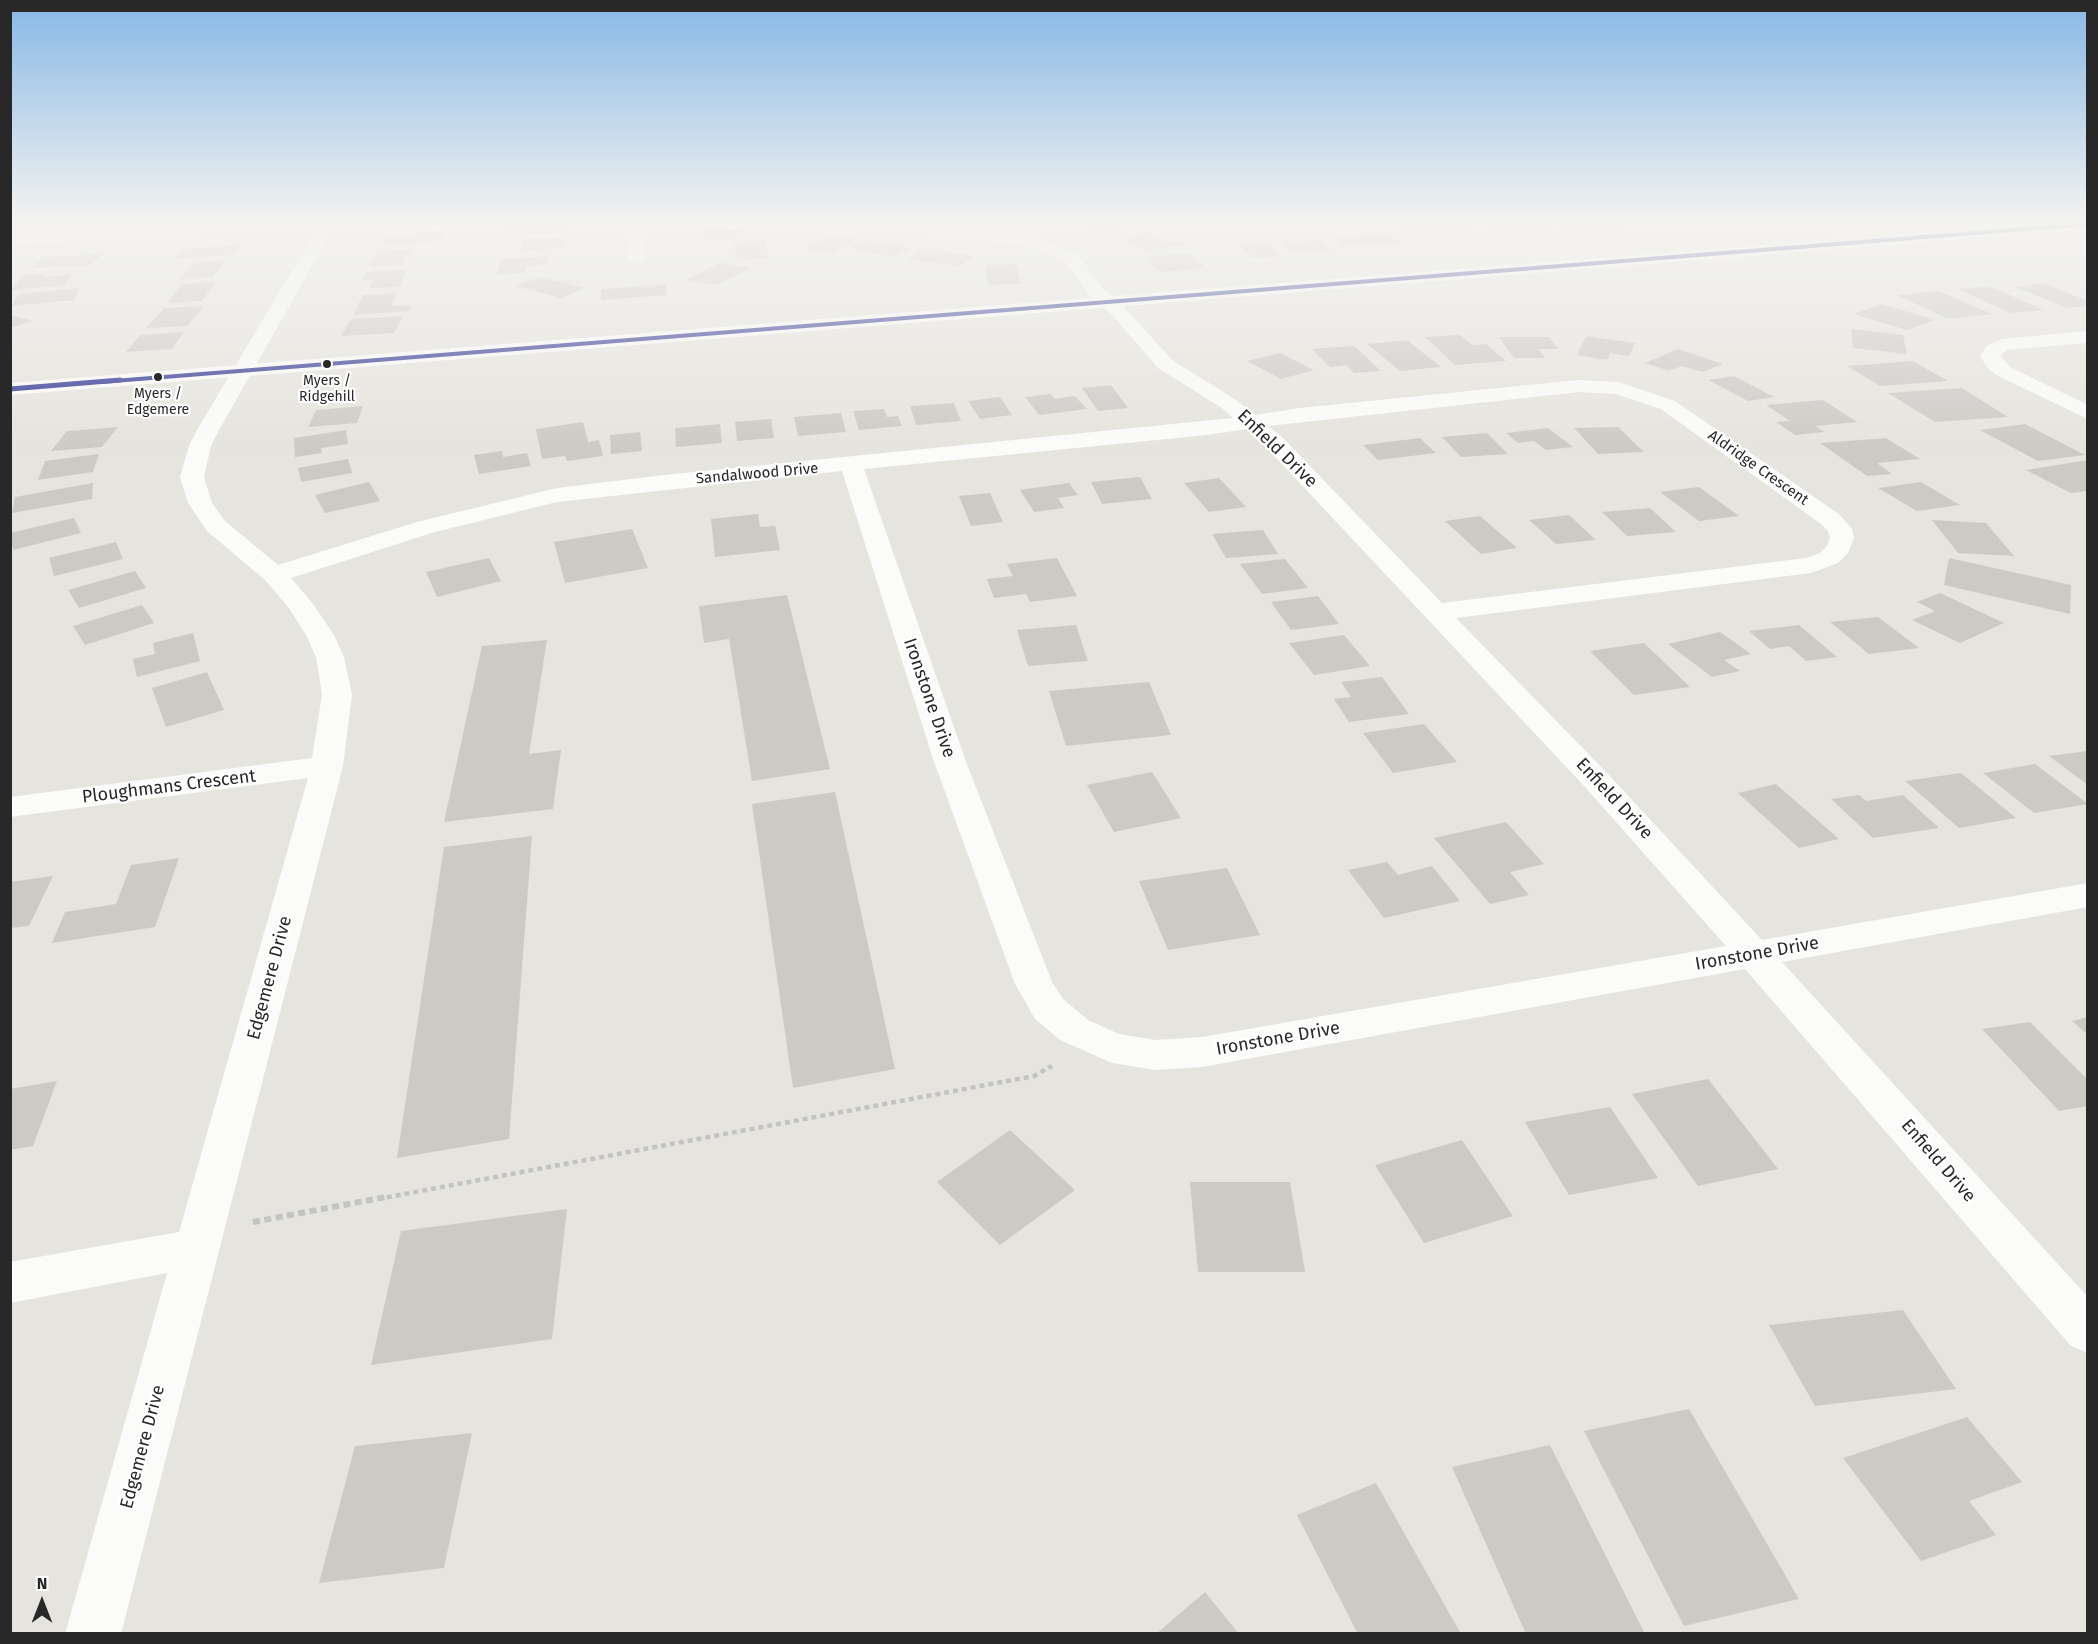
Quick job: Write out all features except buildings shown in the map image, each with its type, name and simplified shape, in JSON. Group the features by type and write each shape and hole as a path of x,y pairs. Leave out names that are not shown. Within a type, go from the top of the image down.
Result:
{"street":[{"name":"Edgemere Drive","path":"93,1634 327,766 337,695 330,657 320,635 300,604 274,575 216,526 200,503 192,477 200,446 284,299"},
{"name":"Enfield Drive","path":"1103,299 1165,364 1228,404 1274,442 1596,780 1756,954 2088,1331"},
{"path":"10,389 1148,299"},
{"path":"2088,337 2002,345 1990,355 1993,362 2003,371 2088,413"},
{"name":"Aldridge Crescent","path":"1251,422 1300,414 1562,388 1618,388 1668,405 1830,519 1840,529 1842,538 1839,548 1829,558 1811,565 1436,612"},
{"name":"Sandalwood Drive","path":"274,575 426,527 524,501 607,488 1207,429 1251,422"},
{"name":"Ironstone Drive","path":"851,465 950,759 1034,984 1050,1009 1074,1030 1112,1048 1155,1055 1202,1052 2088,895"},
{"name":"Ploughmans Crescent","path":"10,807 327,766"},
{"path":"10,1283 196,1248"}],"path":[{"path":"196,1248 255,1221 1034,1076 1097,1040"}],"transit line":[{"path":"10,389 1147,299"}],"place":[{"name":"Myers / Ridgehill","path":"327,364"},
{"name":"Myers / Edgemere","path":"158,377"}]}
